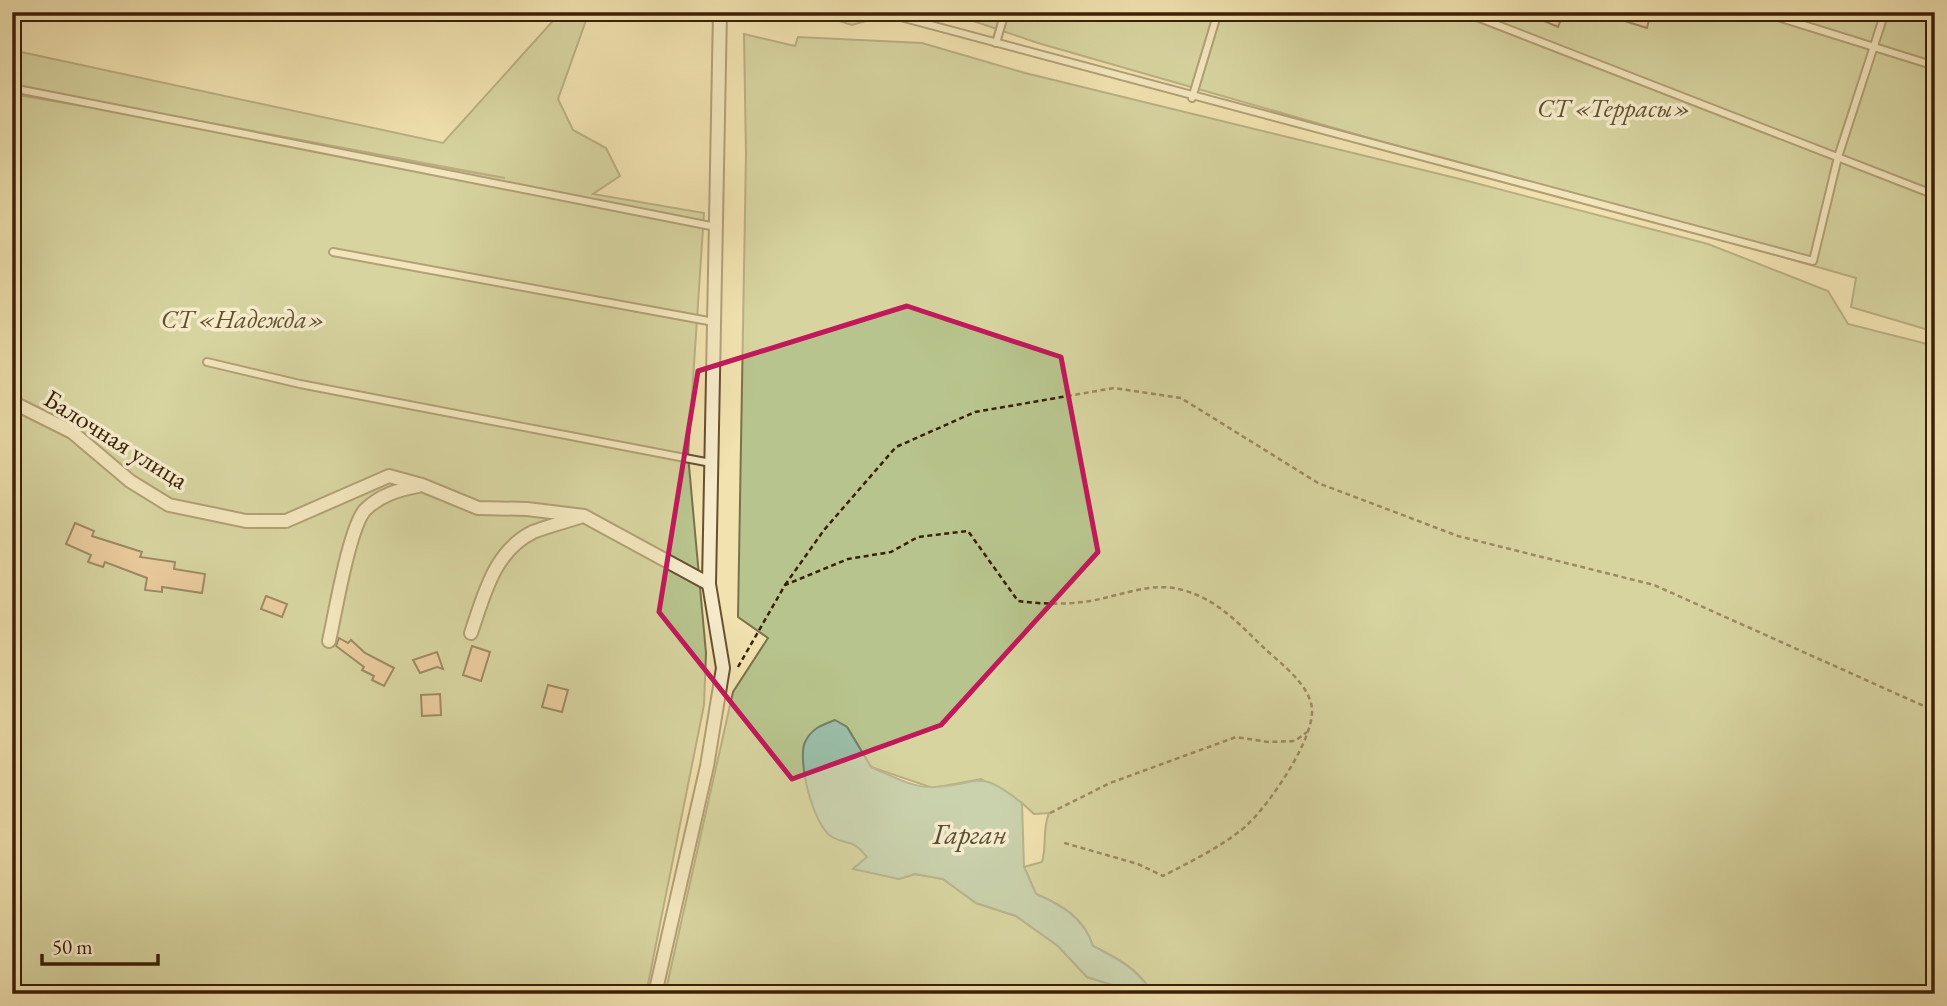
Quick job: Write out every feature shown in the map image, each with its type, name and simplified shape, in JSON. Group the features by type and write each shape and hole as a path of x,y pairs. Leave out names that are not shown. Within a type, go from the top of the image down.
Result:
{"street":[{"path":"655,994 707,766 723,668 709,584 720,12"},
{"name":"Балочная улица","path":"12,402 72,432 130,481 169,505 246,521 286,521 389,477 422,485 478,508 527,509 584,516 709,584"},
{"path":"329,641 347,558 363,512 390,491 422,485"},
{"path":"471,633 492,574 509,550 532,533 584,516"}],"lane":[{"path":"882,12 1192,98 1813,261 1838,157 1885,12"},
{"path":"996,43 1004,12"},
{"path":"1192,98 1218,12"},
{"path":"1464,12 1935,195"},
{"path":"1762,12 1935,66"},
{"path":"12,88 716,227"},
{"path":"333,252 714,322"},
{"path":"208,362 300,384 711,463"}],"path":[{"path":"732,678 785,585 824,530 896,447 975,412 1114,388 1181,398 1318,483 1458,536 1654,585 1935,711"},
{"path":"785,585 848,559 891,552 918,537 968,531 1018,601 1055,604 1107,598 1134,589 1161,586 1186,591 1221,606 1295,678 1312,704 1310,730 1276,791 1248,825 1163,876 1138,864 1061,842"},
{"path":"1050,813 1110,783 1236,737 1268,742 1295,741 1310,730"}],"highlighted area":[{"path":"907,306 1061,357 1098,552 941,725 792,779 659,612 698,371"}],"green space":[{"name":"СТ «Надежда»","path":"537,12 589,12 558,99 573,130 606,148 620,176 593,194 704,213 688,455 706,653 704,705 646,994 12,994 12,94 505,178 12,86 12,50 443,143 552,22"},
{"path":"810,12 896,12 852,25"},
{"name":"СТ «Террасы»","path":"947,12 1935,12 1935,332 1851,307 1856,278 1038,43"},
{"path":"744,34 795,46 798,37 922,43 1025,73 1464,180 1708,244 1828,291 1848,324 1935,346 1935,994 665,994 733,692 768,638 738,617 746,154","holes":["835,721 847,727 871,767 933,788 981,779 1022,803 1034,814 1049,813 1042,862 1024,867 1036,894 1071,914 1084,928 1093,946 1132,969 1150,990 1135,992 1087,977 1058,946 1016,916 976,903 943,879 915,874 899,879 854,868 868,857 854,842"]}],"water":[{"name":"Гарган","path":"835,720 847,727 871,767 911,784 927,787 987,782 1022,803 1024,867 1036,894 1071,914 1084,928 1093,946 1132,970 1150,990 1144,993 1135,992 1087,977 1058,946 1016,916 976,903 943,879 915,874 899,879 853,869 867,857 853,844 832,837 825,830 808,792 803,763 803,751 808,737 818,728"}],"building":[{"path":"1523,12 1564,12 1558,27"},
{"path":"1605,12 1651,12 1647,28 1605,15"},
{"path":"75,523 94,531 92,536 142,552 140,557 175,562 174,569 205,574 202,593 162,587 162,592 145,590 147,578 105,562 103,567 88,562 91,555 66,544"},
{"path":"266,596 287,604 282,617 261,609"},
{"path":"339,638 348,643 351,640 365,653 394,668 384,686 372,680 374,676 362,670 364,667 336,646"},
{"path":"472,646 490,652 481,681 463,675"},
{"path":"437,652 443,669 437,667 420,673 413,660"},
{"path":"548,685 568,690 562,712 542,707"},
{"path":"440,694 441,715 422,716 421,695"}],"waterway":[{"path":"1150,990 1159,994"}]}
